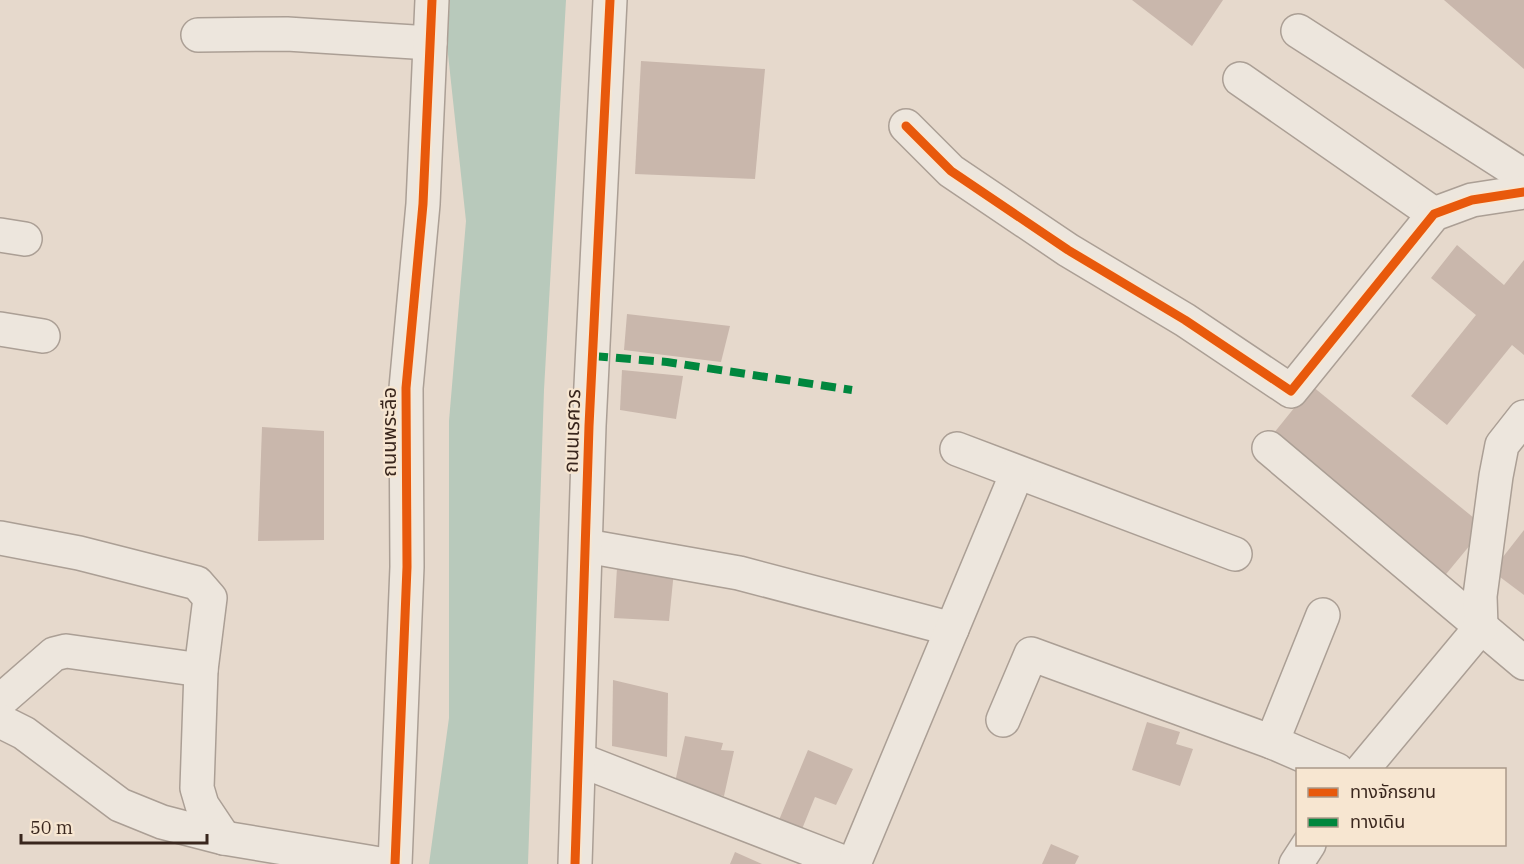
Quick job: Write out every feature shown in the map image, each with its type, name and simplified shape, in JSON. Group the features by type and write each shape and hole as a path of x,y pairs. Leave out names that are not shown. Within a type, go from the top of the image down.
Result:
{"street":[{"name":"ถนนพระลือ","path":"395,864 408,567 406,388 423,204 432,0"},
{"name":"ถนนเรศวร","path":"575,864 586,546 610,0"},
{"path":"1298,32 1524,176"},
{"path":"198,35 287,34 430,43"},
{"path":"1240,79 1434,214"},
{"path":"906,126 951,171 1068,250 1185,320 1291,391 1434,214 1472,200 1524,192"},
{"path":"0,329 43,336"},
{"path":"1364,768 1481,627 1480,596 1502,445 1524,417"},
{"path":"1269,448 1524,663"},
{"path":"957,449 1235,554"},
{"path":"854,864 1017,473"},
{"path":"0,537 79,553 197,583 210,598 201,670 197,788 202,805 224,838"},
{"path":"586,546 739,573 952,629"},
{"path":"1272,742 1323,615"},
{"path":"0,702 54,654 66,651 201,670"},
{"path":"1003,720 1031,654 1272,742 1332,768"},
{"path":"0,721 24,733 120,805 162,822 224,838 380,864"},
{"path":"580,760 848,864"},
{"path":"1296,864 1308,846"}],"shaded area":[{"path":"450,0 566,0 544,390 528,864 429,864 449,718 449,421 466,221 447,45"}],"building":[{"path":"1132,0 1223,0 1192,46"},
{"path":"1444,0 1524,0 1524,69"},
{"path":"641,61 765,69 755,179 635,174"},
{"path":"1457,245 1504,285 1524,260 1524,355 1512,345 1447,425 1411,396 1476,315 1431,278"},
{"path":"627,314 730,326 721,362 624,350"},
{"path":"622,370 683,376 676,419 620,410"},
{"path":"1312,386 1485,527 1442,579 1269,439"},
{"path":"262,427 324,431 324,540 258,541"},
{"path":"1524,530 1524,595 1492,571"},
{"path":"617,568 674,571 669,621 614,618"},
{"path":"613,680 668,693 667,757 612,746"},
{"path":"1147,722 1180,732 1176,744 1193,749 1180,786 1132,770"},
{"path":"685,736 723,743 721,750 734,751 724,796 674,787"},
{"path":"808,750 853,769 836,805 815,797 802,829 779,820"},
{"path":"1051,844 1079,856 1075,864 1042,864"},
{"path":"735,852 762,864 730,864"}],"marked path":[{"path":"593,356 667,362 852,390"}],"cycle path":[{"path":"395,864 407,567 406,388 423,204 432,0"},
{"path":"575,864 589,426 610,0"},
{"path":"906,126 951,171 1068,250 1185,320 1291,391 1434,214 1472,200 1524,192"}]}
